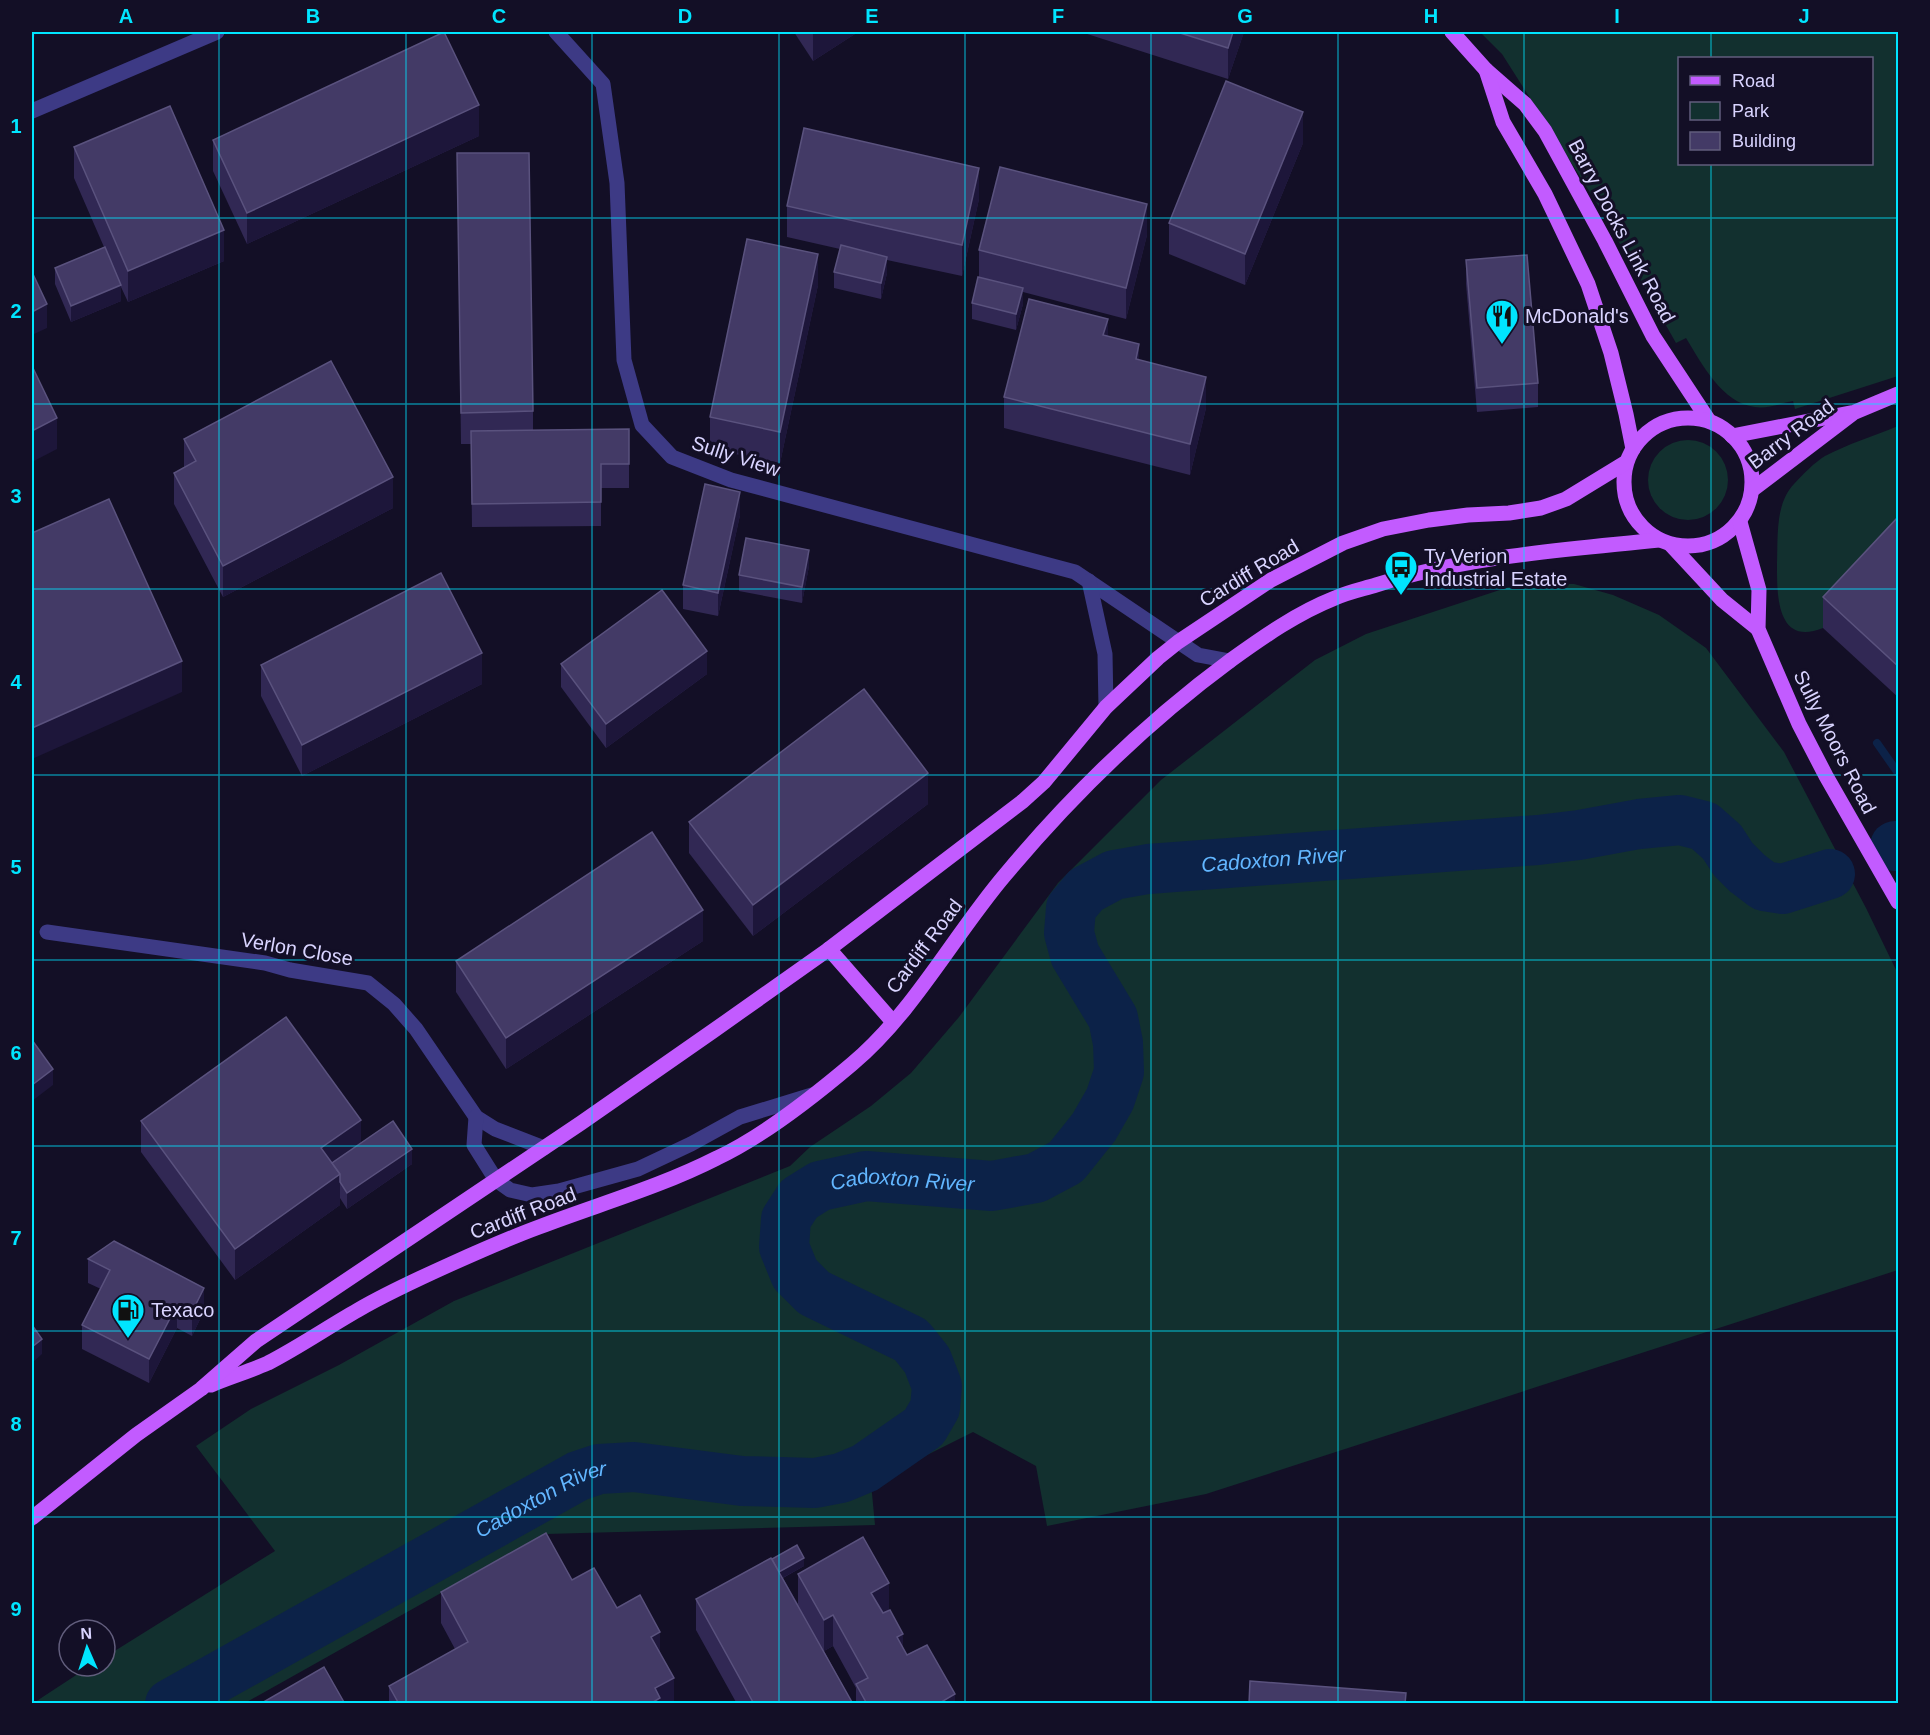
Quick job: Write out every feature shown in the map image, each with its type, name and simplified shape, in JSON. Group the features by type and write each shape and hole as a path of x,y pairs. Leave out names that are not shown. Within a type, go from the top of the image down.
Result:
{"main road":[{"name":"Barry Docks Link Road","path":"1452,32 1486,70 1525,104 1545,131 1596,223 1653,336 1709,421"},
{"name":"Barry Docks Link Road","path":"1486,70 1503,122 1545,194 1588,284 1611,353 1633,449"},
{"name":"Barry Road","path":"1732,436 1855,412 1899,394"},
{"name":"Barry Road","path":"1752,490 1855,412"},
{"path":"1694,418 1709,421 1732,436 1748,460 1751,497 1740,522 1725,535 1696,546 1664,542 1646,531 1629,509 1623,479 1625,464 1640,439 1657,425 1675,419 1694,418"},
{"name":"Cardiff Road","path":"32,1518 136,1435 201,1389 256,1341 544,1148 830,949 1023,801 1044,782 1106,707 1178,642 1271,580 1343,543 1383,529 1429,520 1541,508 1566,499 1625,464"},
{"name":"Sully Moors Road","path":"1740,522 1759,590 1758,629 1799,724 1826,776 1899,902"},
{"name":"Cardiff Road","path":"201,1389 267,1363 364,1306 448,1265 536,1228 670,1180 722,1156 813,1095 855,1062 893,1022 1006,873 1070,802 1153,723 1264,636 1336,597 1399,578 1515,555 1664,542"},
{"name":"Sully Moors Road","path":"1664,542 1722,600 1758,629"},
{"path":"830,949 893,1022"}],"street":[{"path":"32,111 217,32"},
{"name":"Sully View","path":"556,32 603,84 617,183 624,360 642,426 672,457 731,480 1075,572 1198,655 1230,661"},
{"path":"1089,581 1105,654 1106,707"},
{"name":"Verlon Close","path":"47,932 274,964 290,970 368,983 394,1004 416,1029 476,1117 495,1129 544,1148"},
{"path":"476,1117 474,1145 496,1180 510,1190 532,1196 560,1191 638,1168 740,1118 813,1095"}],"green space":[{"path":"1480,32 1898,32 1898,376 1795,409 1793,401 1769,407 1743,404 1714,381 1686,338 1676,343 1598,205 1502,54"},
{"path":"1898,426 1898,547 1823,628 1808,632 1796,630 1788,624 1779,602 1778,532 1783,501 1794,484 1825,456"},
{"path":"1688,440 1703,443 1716,452 1725,465 1728,480 1725,495 1716,508 1703,517 1688,520 1673,517 1660,508 1651,495 1648,480 1651,465 1660,452 1673,443"},
{"path":"1518,584 1574,584 1613,595 1659,615 1706,648 1784,752 1898,974 1898,1270 1206,1494 1047,1526 1036,1466 973,1432 871,1483 875,1525 546,1534 245,1703 32,1704 72,1678 117,1678 117,1650 275,1551 196,1446 251,1409 339,1365 454,1301 790,1166 810,1147 871,1106 911,1073 959,1017 1058,883 1161,780 1315,660 1366,634"}],"building":[{"path":"444,32 479,105 247,213 213,140"},
{"path":"1177,32 1233,32 1228,48"},
{"path":"1226,81 1303,112 1245,254 1169,223"},
{"path":"170,106 224,230 128,271 74,147"},
{"path":"804,128 979,168 962,245 787,206"},
{"path":"457,153 529,153 533,411 461,413"},
{"path":"1000,167 1147,204 1126,288 979,250"},
{"path":"747,239 818,254 780,432 710,417"},
{"path":"841,245 887,257 881,283 834,272"},
{"path":"105,247 121,285 71,306 55,268"},
{"name":"McDonald's","path":"1527,255 1538,383 1477,388 1466,260"},
{"path":"32,272 47,304 32,312"},
{"path":"978,277 1023,288 1016,314 972,303"},
{"path":"1029,299 1108,319 1103,335 1139,344 1136,359 1206,377 1190,444 1004,397"},
{"path":"331,361 393,477 223,566 174,473 196,461 184,439"},
{"path":"32,366 57,418 32,431"},
{"path":"629,429 629,464 601,464 601,502 472,504 471,431"},
{"path":"705,484 740,492 718,593 683,585"},
{"path":"109,499 182,661 32,728 32,533"},
{"path":"1899,516 1899,667 1823,597"},
{"path":"746,538 809,550 802,587 739,575"},
{"path":"441,573 482,653 302,745 261,665"},
{"path":"662,590 707,651 606,724 561,664"},
{"path":"864,689 928,773 753,905 689,822"},
{"path":"652,832 703,910 506,1038 456,961"},
{"path":"286,1017 361,1120 321,1148 340,1174 235,1249 141,1121"},
{"path":"32,1040 53,1069 32,1085"},
{"path":"393,1121 412,1149 347,1193 340,1182 340,1174 332,1163"},
{"path":"114,1241 204,1288 192,1312 177,1305 149,1359 82,1325 110,1270 88,1259"},
{"path":"32,1325 42,1339 32,1347"},
{"path":"546,1533 572,1580 594,1568 617,1608 640,1595 660,1632 651,1637 674,1678 655,1688 660,1698 650,1704 399,1704 389,1686 468,1642 441,1592"},
{"path":"863,1537 889,1583 871,1593 883,1613 890,1610 903,1634 897,1637 907,1655 927,1645 955,1694 938,1704 867,1704 856,1684 868,1678 833,1615 824,1620 798,1574"},
{"path":"797,1545 804,1558 779,1572 772,1559"},
{"path":"771,1558 853,1704 754,1704 696,1599"},
{"path":"324,1667 345,1704 260,1704"},
{"path":"1250,1681 1406,1693 1405,1704 1249,1704"}],"waterway":[{"path":"1877,743 1898,773"},
{"name":"Cadoxton River","path":"170,1704 578,1476 599,1469 634,1467 742,1481 815,1483 841,1478 865,1468 924,1427 935,1408 937,1386 927,1360 911,1340 814,1293 795,1274 784,1247 786,1219 799,1199 820,1186 866,1176 992,1186 1036,1178 1066,1162 1094,1127 1110,1099 1119,1072 1118,1043 1113,1018 1075,955 1069,933 1071,908 1086,890 1114,875 1148,869 1538,840 1680,820 1704,826 1722,842 1733,859 1764,886 1783,889 1830,874"}],"place":[{"name":"McDonald's","path":"1502,345"},
{"name":"Ty Verion Industrial Estate","path":"1401,596"},
{"name":"Texaco","path":"128,1339"}]}
